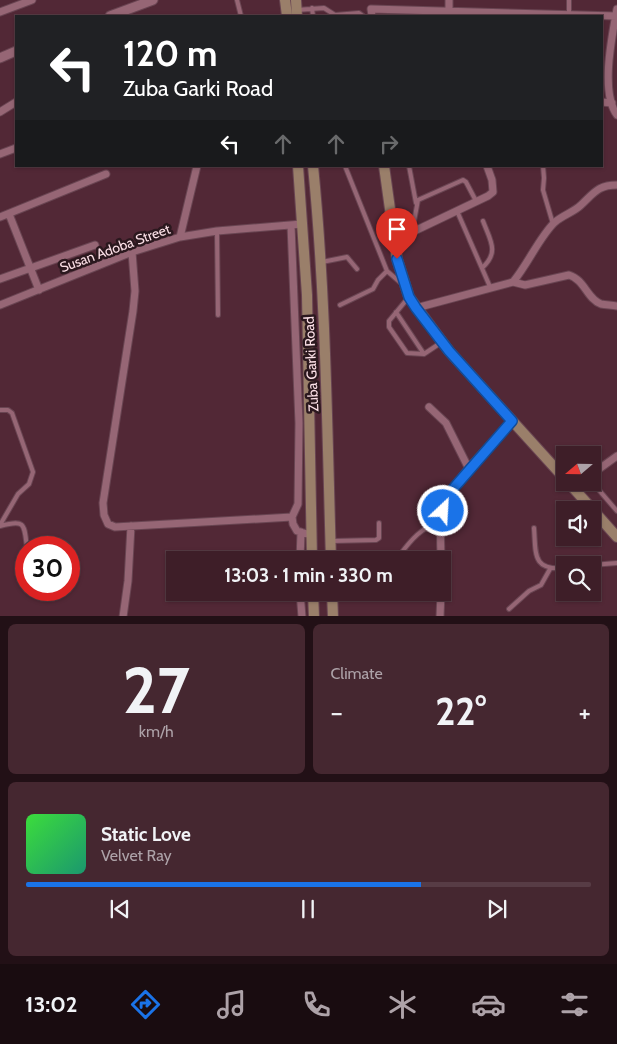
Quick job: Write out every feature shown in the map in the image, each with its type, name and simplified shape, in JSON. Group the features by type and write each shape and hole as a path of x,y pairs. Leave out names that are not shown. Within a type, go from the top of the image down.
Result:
{"main road":[{"name":"Zuba Garki Road","path":"298,167 296,225 307,295 306,534 310,551"},
{"name":"Zuba Garki Road","path":"313,167 320,263 331,551"},
{"path":"384,167 397,259 408,292 416,308 442,342 556,468"},
{"path":"577,491 617,537"},
{"path":"313,601 314,616"},
{"path":"332,601 332,616"}],"street":[{"path":"0,12 32,0"},
{"path":"113,15 153,0"},
{"path":"449,0 449,11"},
{"path":"372,15 371,9 569,15 616,13 608,78 612,103 617,114"},
{"path":"0,58 15,51"},
{"path":"603,102 612,103"},
{"path":"0,112 15,103"},
{"path":"0,154 15,148"},
{"path":"180,237 197,167"},
{"path":"404,236 493,192 492,180 487,167"},
{"path":"0,217 106,174"},
{"path":"416,308 513,282 524,270 556,221 582,204 588,196 599,188 617,185"},
{"path":"9,214 39,290"},
{"path":"296,225 299,423 298,504 292,517 297,531 306,534 302,551"},
{"name":"Susan Adoba Street","path":"0,305 132,252 180,237 217,231 296,225"},
{"path":"0,280 95,245"},
{"path":"132,252 135,292 133,311 103,503 104,515 108,524 115,527 292,517"},
{"path":"513,282 525,285 569,275 582,283 594,300 601,304 617,306"},
{"path":"429,407 446,423 469,469"},
{"path":"441,551 442,523 446,501 452,490 469,469 512,421"},
{"path":"601,468 617,456"},
{"path":"123,616 132,526"},
{"path":"301,601 302,616"},
{"path":"440,616 441,601"}],"lane":[{"path":"237,0 242,15"},
{"path":"569,0 569,15"},
{"path":"290,7 324,8 334,15 359,13 362,15"},
{"path":"312,8 314,15"},
{"path":"345,167 387,271 408,292 390,321 389,327 407,353 424,354 442,342"},
{"path":"409,167 416,203 412,232"},
{"path":"543,167 543,190 553,224"},
{"path":"416,203 422,197 463,180 466,182 476,202"},
{"path":"457,211 492,289"},
{"path":"482,268 490,261 493,250 483,221"},
{"path":"217,231 218,315"},
{"path":"320,263 345,257 350,258 357,269"},
{"path":"340,305 373,289 378,280 387,271"},
{"path":"396,312 424,354"},
{"path":"0,410 12,412 33,472 29,484 18,494 0,525"},
{"path":"600,491 617,510"},
{"path":"0,525 22,523 25,536"},
{"path":"330,541 376,540 379,538 379,523"},
{"path":"403,551 428,526 442,523"},
{"path":"534,528 537,556 540,562 550,569 556,569"},
{"path":"601,565 617,563"},
{"path":"509,609 529,591 541,585 550,569"}],"route":[{"path":"397,259 409,297 416,308 449,351 512,421 452,490 443,511"}]}
